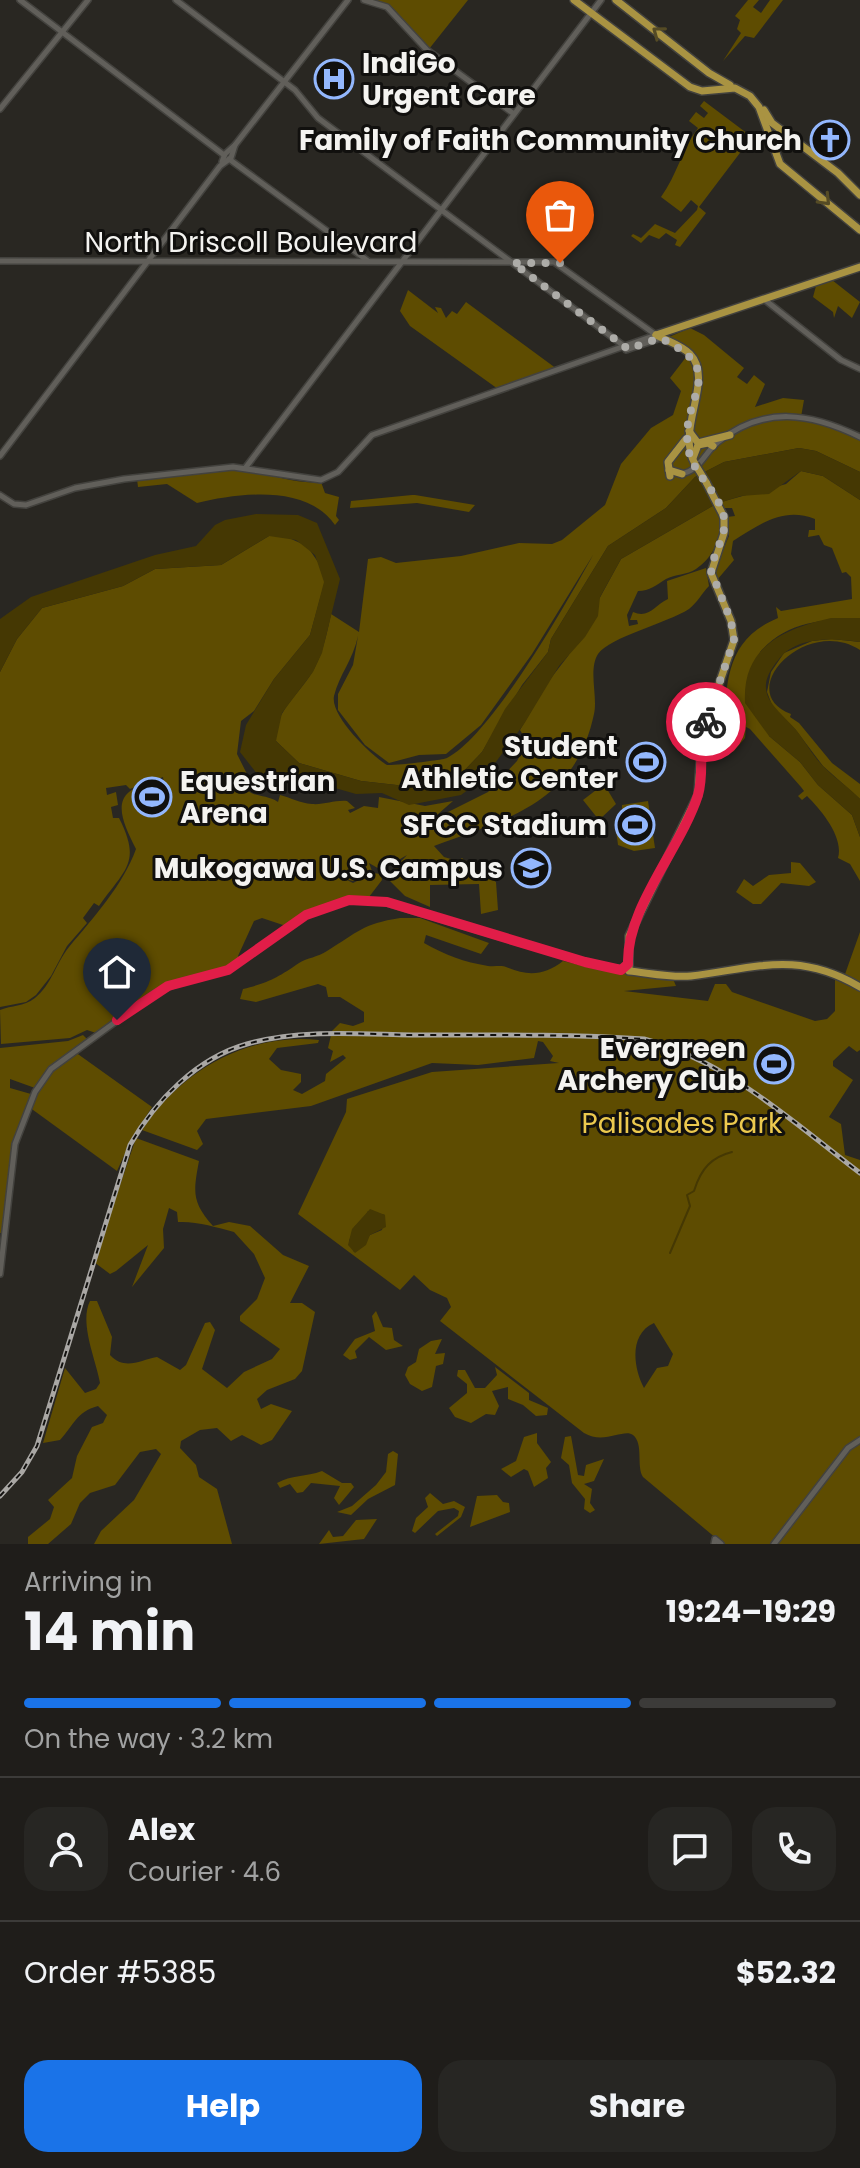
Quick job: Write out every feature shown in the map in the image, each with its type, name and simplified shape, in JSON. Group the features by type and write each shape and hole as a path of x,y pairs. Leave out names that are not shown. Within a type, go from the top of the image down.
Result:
{"main road":[{"path":"20,0 369,262"},
{"path":"0,109 88,0"},
{"path":"176,0 285,81 318,118 504,261"},
{"path":"308,51 346,0"},
{"path":"0,456 346,0"},
{"path":"364,0 387,7 427,50 514,114"},
{"path":"574,0 690,87 702,91 732,88 748,94 759,107 780,164 860,230"},
{"path":"246,467 601,0"},
{"path":"617,0 720,81 751,92 772,123 840,175 860,195"},
{"name":"North Driscoll Boulevard","path":"0,261 504,261 522,266"},
{"name":"North Driscoll Boulevard","path":"504,261 522,266 562,264 658,337"},
{"path":"522,266 627,348"},
{"path":"0,495 18,505 124,479 246,467 302,480 325,479 344,467 372,435 857,268"},
{"path":"765,300 841,360 860,369"},
{"path":"658,337 698,323"},
{"path":"671,334 669,338 675,345"},
{"path":"627,968 629,936 698,795 702,734 732,650 733,627 711,571 724,527 723,513 688,448 698,372 690,354 658,337"},
{"path":"689,429 683,445 672,457 669,473 682,474 696,466 712,444 749,425 794,414 820,419 860,437"},
{"path":"689,429 693,441 712,444"},
{"path":"696,466 696,447 712,444"},
{"path":"672,457 685,455 696,466"},
{"path":"0,1274 11,1163 22,1120 45,1076 155,993 180,982 228,970 306,915 349,900 387,902 585,962 639,972 689,976 761,964 788,963 844,978 860,987"},
{"path":"774,1544 848,1448 860,1440"},
{"path":"714,1542 721,1544"}],"green space":[{"path":"370,0 468,0 429,49 389,6"},
{"path":"748,0 759,0 753,7 761,13 770,0 783,0 754,38 745,36 723,61 741,33 737,29 740,20 735,16"},
{"path":"704,101 752,137 699,207 706,213 680,247 675,245 677,240 666,233 659,239 649,235 641,243 631,236 641,238 655,224 675,233 697,210 698,206 691,200 681,212 661,197 698,128 689,121 696,112 704,118 708,113 700,106"},
{"path":"832,280 860,302 852,318 838,306 834,318 833,312 813,297 816,286"},
{"path":"408,290 438,313 435,307 441,308 446,318 452,311 457,314 466,302 557,369 498,389 410,326 400,311"},
{"path":"690,328 704,335 744,368 737,377 747,384 754,375 765,384 755,407 783,398 804,400 801,417 860,439 860,472 816,451 799,448 724,462 695,477 666,508 608,546 551,639 548,652 522,685 482,752 461,774 423,788 361,781 299,763 276,741 279,721 314,669 331,614 359,632 368,559 381,557 396,563 461,556 519,543 552,544 562,540 605,505 621,464 651,428 673,415 681,391 670,378 690,352 669,337","holes":["593,555 547,634 506,696 465,745 447,758 387,765 362,744 338,714 334,696 358,636 353,665 338,694 338,710 365,745 389,763 419,755 446,754 481,725 532,654"]},
{"path":"232,469 321,482 325,493 339,497 336,516 339,520 335,525 323,512 290,497 232,496 197,503 167,484 138,487 137,479"},
{"path":"801,471 823,476 860,500 860,618 819,621 793,628 760,652 769,736 800,762 818,785 852,815 860,837 860,881 850,864 838,858 838,841 825,816 807,796 802,800 798,796 804,791 750,729 746,727 745,738 733,752 721,746 706,748 706,745 735,733 723,724 732,664 748,638 778,618 776,607 781,611 852,599 851,577 846,572 842,573 832,548 824,545 819,535 808,537 809,530 815,530 815,519 803,516 772,519 733,541 731,554 734,560 717,580 715,568 729,536 727,517 735,516 732,508 724,508 721,502 786,484"},
{"path":"412,495 475,505 469,512 417,503 350,508 351,501"},
{"path":"716,504 720,532 709,557 692,571 638,591 627,615 629,626 638,624 637,620 630,620 633,612 648,613 668,599 667,581 706,568 709,586 689,609 626,636 598,654 593,676 594,714 585,744 571,769 555,788 512,816 434,846 444,857 458,861 462,858 473,867 470,874 474,877 486,875 496,882 498,910 481,914 479,884 430,885 430,907 405,896 389,880 390,873 407,855 381,870 369,863 372,871 353,881 345,879 353,883 373,873 381,874 382,880 369,897 324,904 286,926 262,918 254,921 238,956 240,960 223,971 166,984 96,1033 87,1030 70,1038 1,1044 0,1010 26,1003 41,992 50,980 65,953 124,875 136,849 122,816 124,798 130,791 157,782 163,786 167,803 163,777 130,789 126,785 106,788 107,795 116,792 118,805 111,807 113,818 119,818 129,846 130,856 123,874 99,906 94,903 83,918 87,923 67,946 51,976 36,995 26,1002 0,1007 0,672 17,639 42,608 123,586 155,569 221,565 269,536 282,535 307,546 320,565 325,581 310,635 274,679 254,711 241,721 237,754 248,776 240,778 243,785 252,793 278,802 280,795 312,804 347,801 355,808 348,810 350,813 364,806 378,808 379,797 425,806 453,801 430,821 488,792 517,761 527,742 520,730 548,682 568,656 621,559"},
{"path":"832,639 860,642 860,650 839,642 818,642 799,649 783,661 773,675 769,690 775,703 791,714 790,717 799,723 832,763 860,784 860,799 823,766 795,729 774,710 767,692 771,672 784,653 812,641"},
{"path":"604,784 616,804 599,820 583,800"},
{"name":"SFCC Stadium","path":"648,801 655,848 634,851 618,845 615,822 622,821 622,805"},
{"path":"791,862 800,863 816,882 809,886 781,883 761,904 753,904 736,892 744,879 753,886 769,875 791,873"},
{"name":"Palisades Park","path":"400,918 420,918 489,943 481,954 426,935 424,943 471,962 535,973 549,970 563,961 599,970 673,979 676,986 624,991 708,1001 715,984 726,984 732,992 815,1021 827,1019 835,1011 835,974 844,977 860,932 860,1050 857,1052 849,1046 833,1061 833,1066 853,1080 829,1117 841,1124 845,1155 860,1160 860,1439 848,1445 772,1544 723,1544 643,1477 638,1444 633,1435 624,1433 599,1437 584,1433 440,1321 451,1307 447,1298 430,1290 414,1275 400,1290 298,1214 346,1112 347,1099 432,1072 559,1063 550,1061 553,1056 543,1042 538,1041 534,1058 478,1065 432,1063 311,1106 206,1119 197,1131 203,1144 197,1150 142,1130 176,1090 196,1073 242,1049 267,1042 319,1040 318,1043 277,1048 269,1059 281,1070 301,1074 301,1082 293,1090 302,1094 325,1081 326,1074 346,1058 343,1055 330,1062 333,1051 328,1048 332,1031 340,1023 353,1026 364,1022 364,1012 340,997 328,997 326,987 318,984 256,1002 240,999 243,989 273,979 361,930","holes":["368,1211 385,1215 382,1230 370,1235 354,1252 349,1241 355,1226 363,1221","654,1323 673,1354 668,1366 657,1368 644,1388 637,1371 637,1343 640,1335"]},
{"path":"83,1035 87,1039 50,1068 35,1088 10,1079 10,1088 31,1094 11,1155 4,1233 0,1233 0,1048 68,1041"},
{"path":"75,1052 152,1107 133,1136 117,1171 29,1107 50,1073"},
{"path":"136,1138 199,1161 196,1196 201,1210 213,1226 229,1222 250,1226 283,1255 309,1266 290,1303 302,1303 315,1312 302,1371 295,1379 267,1390 257,1399 261,1409 271,1404 292,1411 272,1440 261,1445 242,1435 231,1441 217,1428 200,1430 181,1441 180,1448 196,1465 199,1477 217,1489 232,1544 94,1544 101,1531 134,1500 161,1454 156,1449 140,1452 115,1485 90,1493 80,1503 71,1524 48,1544 28,1544 28,1537 50,1519 54,1507 48,1500 72,1478 77,1456 92,1427 103,1423 107,1415 98,1406 91,1409 80,1415 60,1440 43,1443 65,1368 85,1393 96,1389 100,1383 87,1331 90,1301 97,1301 112,1337 110,1355 121,1362 133,1363 157,1357 180,1370 186,1365 205,1323 210,1322 215,1330 202,1369 227,1388 244,1372 272,1359 280,1349 240,1321 240,1316 257,1299 265,1278 254,1254 234,1232 199,1223 178,1222 177,1212 169,1208 163,1229 164,1248 132,1287 148,1245 110,1274 94,1262"},
{"path":"376,1311 383,1327 392,1328 394,1340 403,1346 386,1350 369,1337 355,1351 357,1358 350,1360 343,1355 355,1339 375,1331 372,1316"},
{"path":"442,1339 435,1354 445,1353 443,1364 436,1366 432,1387 422,1391 410,1384 405,1375 408,1367 416,1362 419,1349 431,1341"},
{"path":"495,1367 529,1393 529,1400 548,1408 547,1415 536,1416 523,1405 508,1399 508,1387 492,1391 499,1406 495,1415 486,1414 471,1423 455,1417 449,1408 467,1393 467,1384 457,1376 458,1370 465,1370 475,1388 485,1388 497,1375"},
{"path":"537,1433 537,1443 551,1462 546,1468 548,1478 534,1487 528,1471 524,1469 511,1477 501,1469 516,1461 524,1437"},
{"path":"571,1436 578,1475 584,1476 586,1465 604,1459 594,1481 584,1484 592,1489 590,1503 595,1510 590,1513 584,1509 585,1499 572,1483 569,1465 561,1458 565,1437"},
{"path":"860,1442 860,1544 776,1544 848,1449"},
{"path":"393,1451 398,1454 395,1485 368,1499 351,1515 337,1512 352,1506 376,1485 386,1472 388,1454"},
{"path":"322,1471 354,1487 339,1505 334,1498 340,1486 311,1483 303,1492 297,1493 290,1484 280,1488 277,1483 288,1479"},
{"path":"430,1493 443,1504 454,1501 465,1507 461,1517 437,1536 435,1534 458,1516 459,1511 454,1508 438,1511 415,1533 412,1531 416,1518 428,1507 425,1498"},
{"path":"497,1495 503,1502 509,1503 510,1512 470,1527 477,1496"},
{"path":"377,1519 364,1539 319,1544 329,1530 333,1537 343,1536 356,1520"}],"shaded area":[{"path":"799,448 816,451 860,472 860,500 823,476 801,471 769,494 741,496 716,504 621,559 600,597 598,616 585,637 559,666 524,724 484,778 461,795 409,805 382,793 356,794 314,782 287,782 278,787 265,784 240,752 246,725 274,679 310,635 324,582 315,555 296,540 269,536 221,565 155,569 123,586 42,608 17,639 0,672 0,619 31,597 155,555 196,546 215,525 225,520 256,514 298,515 317,523 340,579 322,653 313,672 282,713 276,741 299,763 361,781 423,788 461,774 482,752 505,709 548,652 551,639 608,546 666,508 695,477 724,462"},
{"path":"831,618 860,618 860,642 816,640 795,646 770,671 766,691 819,762 860,799 860,837 852,815 818,785 800,762 769,736 745,703 751,667 769,643 797,628"},
{"path":"370,1209 385,1215 386,1227 370,1235 366,1245 355,1253 348,1245 352,1229"}],"waterway":[{"path":"670,1253 690,1206 687,1195 694,1191 708,1165 732,1152"}],"railway":[{"path":"0,1496 22,1472 37,1446 130,1145 152,1113 179,1083 211,1060 247,1044 287,1036 329,1034 644,1039 674,1049 731,1078 784,1114 860,1173"}],"way so far":[{"path":"560,263 513,263 628,349 660,338 679,346 697,365 699,378 688,448 723,513 724,533 711,571 734,633 732,650 706,722"}],"place":[{"name":"IndiGo Urgent Care","path":"334,79"},
{"name":"Family of Faith Community Church","path":"830,140"},
{"name":"Student Athletic Center","path":"646,762"},
{"name":"Equestrian Arena","path":"152,797"},
{"name":"SFCC Stadium","path":"635,825"},
{"name":"Mukogawa U.S. Campus","path":"531,868"},
{"name":"Evergreen Archery Club","path":"774,1064"}],"route":[{"path":"117,1020 168,986 218,975 243,961 306,915 333,903 349,900 387,902 601,967 621,970 628,964 629,936 698,795 699,748 706,722"}]}
